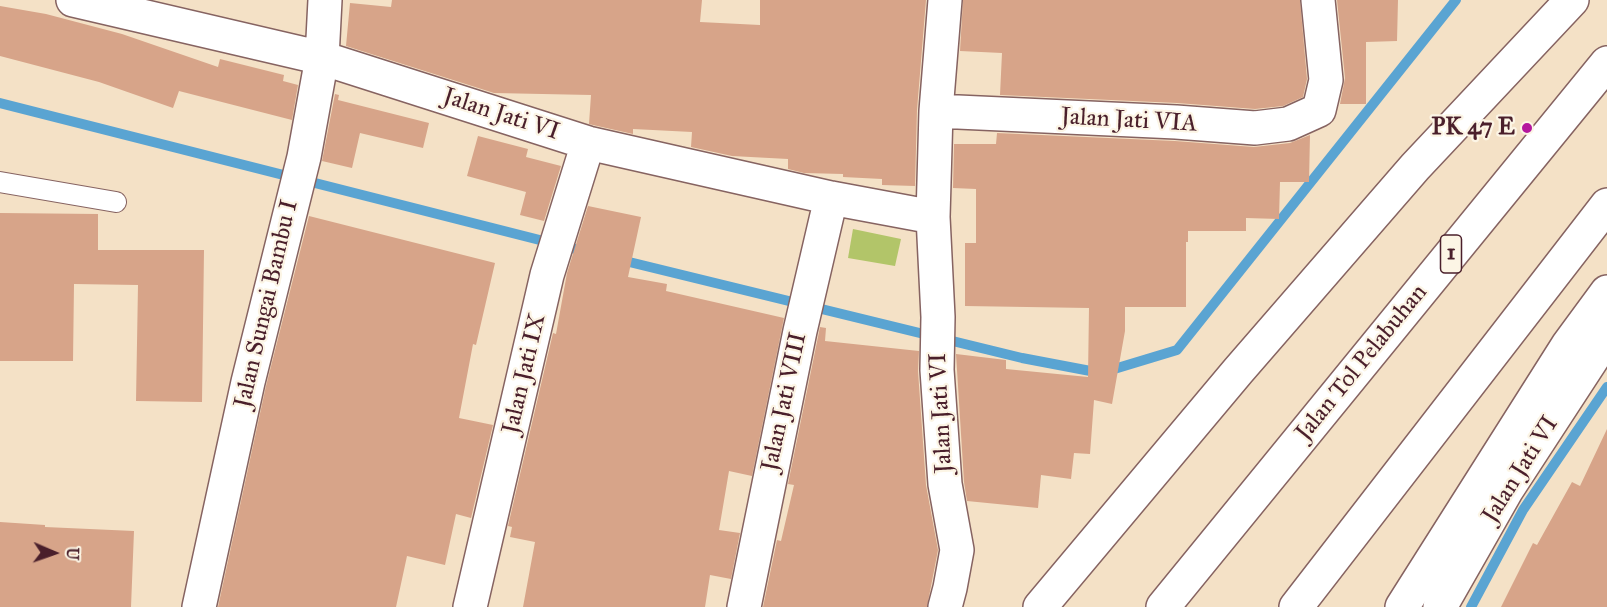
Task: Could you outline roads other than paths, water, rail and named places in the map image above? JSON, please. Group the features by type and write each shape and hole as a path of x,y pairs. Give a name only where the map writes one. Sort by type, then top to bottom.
{"main road":[{"name":"Jalan Jati VI","path":"72,0 322,58 588,143 831,198 933,217"},
{"name":"Jalan Sungai Bambu I","path":"199,607 248,382 303,157 322,58 325,0"},
{"name":"Jalan Jati VI","path":"945,0 936,111 933,217 938,317 937,370 945,484 957,550 945,607"},
{"name":"Jalan Jati VIA","path":"936,111 1256,128 1288,124 1319,110 1326,80 1318,0"},
{"path":"1040,607 1238,371 1407,176 1572,0"},
{"name":"Jalan Tol Pelabuhan","path":"1163,607 1607,63"},
{"name":"Jalan Jati IX","path":"470,607 548,275 588,143"},
{"name":"Jalan Jati VIII","path":"744,607 800,330 831,198"},
{"path":"1296,607 1607,205"},
{"path":"1402,607 1568,345 1607,292"},
{"name":"Jalan Jati VI","path":"1440,607 1506,491 1607,336"}],"lane":[{"path":"0,182 116,202"}],"waterway":[{"path":"617,259 1022,358 1101,373 1177,350 1456,0"},
{"path":"0,103 587,252"},
{"path":"1471,607 1523,510 1607,387"}],"place":[{"name":"PK 47 E","path":"1527,128"}]}
